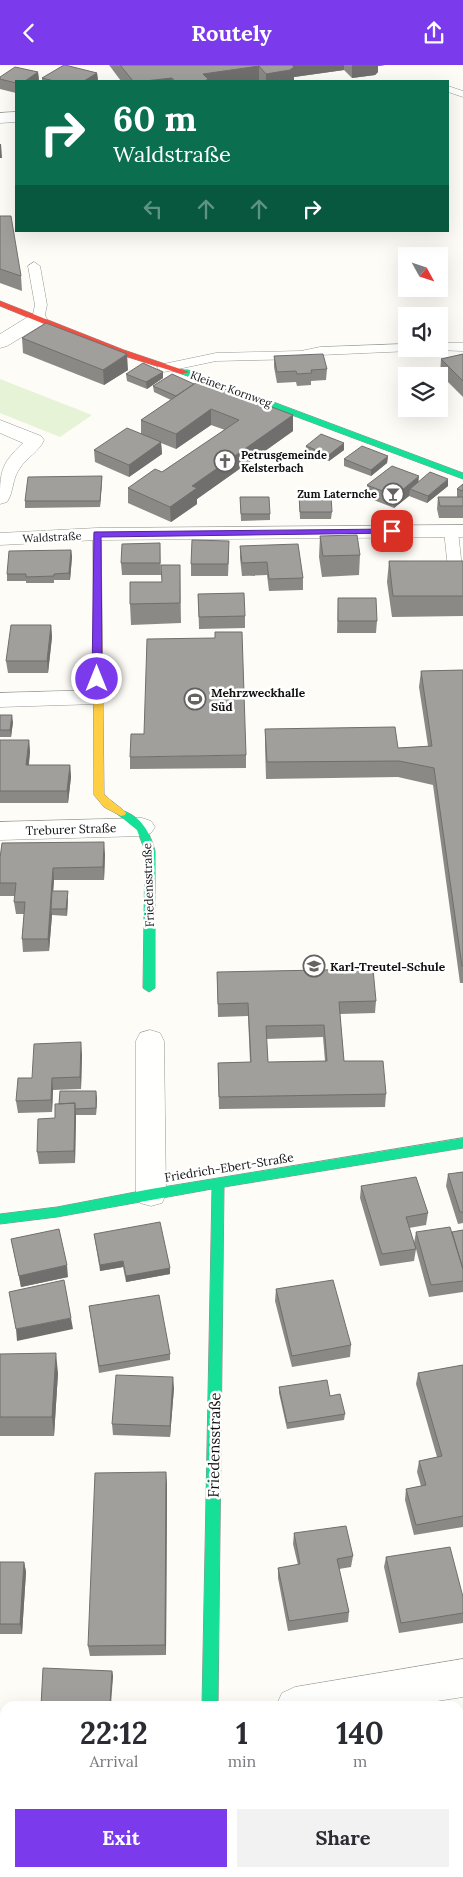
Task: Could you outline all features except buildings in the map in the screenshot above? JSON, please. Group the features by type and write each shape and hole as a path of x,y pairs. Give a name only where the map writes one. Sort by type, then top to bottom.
{"street":[{"path":"0,118 15,117"},
{"name":"Kleiner Kornweg","path":"0,303 164,368 195,375 463,476"},
{"path":"0,342 38,319"},
{"path":"0,426 34,440 33,444 20,455 6,472 0,498"},
{"name":"Waldstraße","path":"0,539 97,534 457,531"},
{"name":"Friedensstraße","path":"97,534 99,795 108,805 142,827 146,833 150,851 149,988"},
{"path":"0,700 97,697"},
{"name":"Treburer Straße","path":"0,831 142,827"},
{"path":"150,1041 151,1194"},
{"name":"Friedrich-Ebert-Straße","path":"0,1219 57,1212 151,1194 463,1143"},
{"name":"Friedensstraße","path":"210,1701 218,1183"},
{"path":"325,1701 463,1678"}],"lane":[{"path":"449,89 463,94"},
{"path":"34,266 41,305 38,319"},
{"path":"448,347 463,347"},
{"path":"164,368 216,357 301,355 320,351 398,349"},
{"path":"455,568 457,531"}],"green space":[{"path":"0,379 92,415 60,437 0,413"}],"traffic: fast":[{"path":"185,372 463,476"},
{"path":"121,813 141,828 146,836 150,851 149,988"},
{"path":"0,1219 57,1212 151,1194 463,1143"},
{"path":"210,1701 218,1183"}],"traffic: slow":[{"path":"97,534 99,795 108,805 121,813"}],"traffic: jam":[{"path":"0,303 121,352 185,372"}],"place":[{"name":"Petrusgemeinde Kelsterbach","path":"225,461"},
{"name":"Zum Laternche","path":"393,494"},
{"name":"Mehrzweckhalle Süd","path":"195,699"},
{"name":"Karl-Treutel-Schule","path":"314,966"}],"route":[{"path":"97,679 97,534 392,531"}]}
